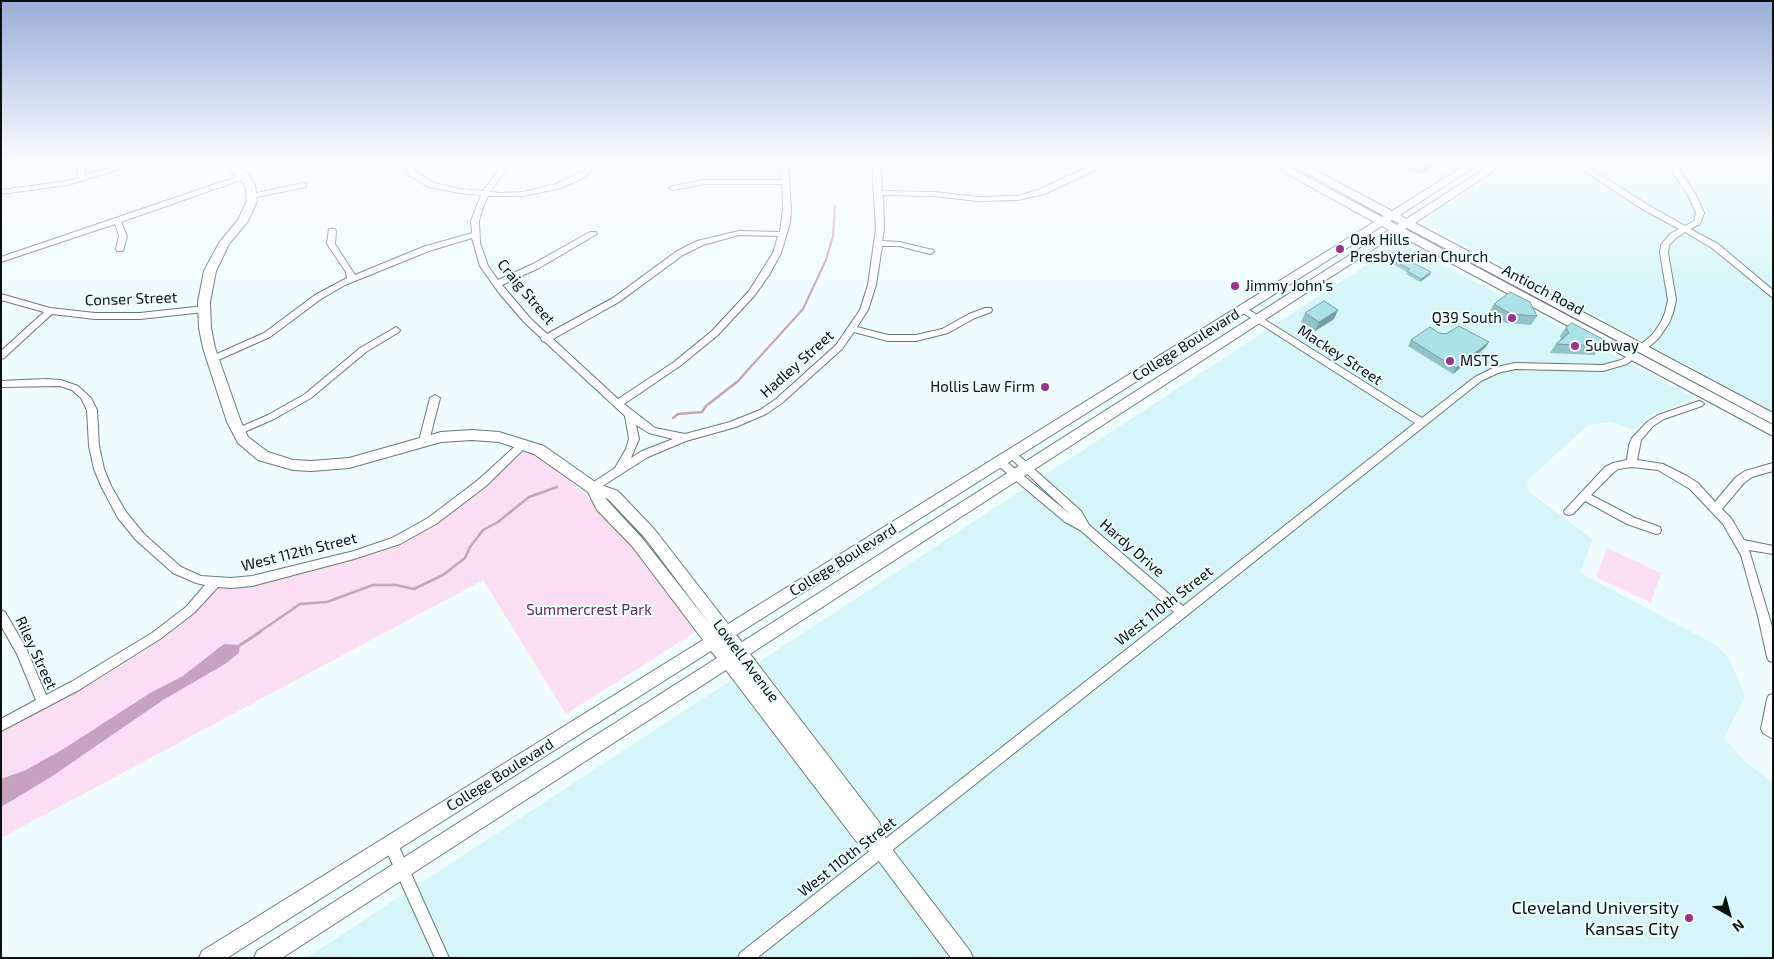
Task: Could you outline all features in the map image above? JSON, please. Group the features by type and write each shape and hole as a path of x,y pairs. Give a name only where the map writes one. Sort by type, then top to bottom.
{"main road":[{"name":"Lowell Avenue","path":"249,207 243,221 224,243 210,271 204,309 205,328 212,359 234,422 243,440 263,456 293,465 310,466 339,465 362,460 424,441 472,435 500,437 524,444 547,455 593,488 602,506 637,542 720,639 862,835 881,850 963,958"},
{"name":"Antioch Road","path":"1361,207 1637,352 1773,431"},
{"name":"Antioch Road","path":"1367,207 1593,335 1637,352"},
{"name":"College Boulevard","path":"264,958 1258,319 1416,207"},
{"name":"College Boulevard","path":"209,958 1244,309 1423,207"},
{"path":"1637,352 1670,369 1684,371 1773,419"}],"street":[{"path":"1,260 156,207"},
{"name":"Craig Street","path":"479,207 475,235 479,254 497,284 545,339 617,404 652,431 684,438"},
{"path":"617,404 677,364 715,333 752,293 766,274 777,253 784,234 787,207"},
{"name":"Hadley Street","path":"593,488 645,454 684,438 733,425 763,412 821,365 853,329 870,295 880,229 879,207"},
{"path":"1645,207 1684,228 1729,257 1773,295"},
{"name":"West 110th Street","path":"746,958 1478,379 1496,370 1531,366 1596,369 1616,365 1637,352 1656,336 1669,313 1672,294 1664,257 1665,245 1669,239 1696,222 1700,213 1697,207"},
{"path":"117,220 124,236 120,249"},
{"path":"332,231 331,244 350,272 351,279"},
{"path":"545,339 616,300 680,253 700,243 739,233 784,234"},
{"path":"497,284 536,266 593,234"},
{"path":"212,359 267,335 318,297 351,279 426,249 475,235"},
{"path":"878,243 899,244 930,252"},
{"name":"Conser Street","path":"1,297 50,311 116,316 166,314 204,309"},
{"name":"Mackey Street","path":"1244,309 1422,423"},
{"path":"853,329 888,338 916,338 945,331 972,316 988,310"},
{"path":"1,356 50,311"},
{"path":"239,431 271,417 308,396 363,350 396,330"},
{"name":"West 112th Street","path":"1,384 37,382 61,384 74,388 84,396 92,410 94,446 100,469 106,486 122,515 140,536 177,570 200,580 215,582 252,581 396,541 432,521 482,483 524,444"},
{"path":"424,441 435,398"},
{"path":"1632,463 1637,438 1650,424 1661,417 1699,404"},
{"path":"619,470 631,449 634,439 630,415"},
{"name":"Hardy Drive","path":"1005,458 1069,519 1084,527 1182,612"},
{"path":"1569,511 1609,470 1616,466 1632,463 1648,464 1677,475 1694,486 1716,508 1741,544 1771,641 1773,657"},
{"path":"1716,508 1740,480 1749,474 1773,467"},
{"path":"1584,496 1631,522 1656,530"},
{"path":"1741,544 1773,550"},
{"path":"1,724 104,669 156,636 190,610 215,582"},
{"name":"Riley Street","path":"1,615 22,652 43,703"},
{"path":"1773,699 1767,729 1773,734"},
{"path":"390,843 442,958"}],"shaded area":[{"path":"1444,207 1773,207 1773,412 1428,225 1425,221"},
{"path":"1397,245 1405,245 1695,398 1648,416 1635,430 1611,422 1588,425 1527,481 1530,493 1593,539 1580,573 1718,646 1730,660 1745,697 1724,738 1743,760 1773,782 1773,958 306,958"},
{"path":"224,644 240,645 239,653 225,664 163,700 51,777 1,807 1,779 26,770 65,748 150,693 183,676"}],"green space":[{"name":"Summercrest Park","path":"528,452 537,455 564,475 611,519 631,541 697,631 566,714 483,580 1,838 1,731 99,679 140,654 185,622 214,592 221,588 246,587 264,583 395,547 412,539 448,515 522,454"},
{"path":"1607,548 1661,573 1651,603 1596,577"}],"building":[{"path":"1391,252 1431,272 1421,279 1407,271 1410,269 1385,256"},
{"path":"1510,292 1530,302 1537,316 1511,314 1494,304"},
{"path":"1324,301 1338,310 1319,322 1305,313"},
{"path":"1572,323 1606,341 1601,346 1556,344 1569,333 1566,327"},
{"name":"MSTS","path":"1459,326 1489,342 1456,368 1411,340 1430,327 1439,333 1446,334"}],"waterway":[{"path":"746,372 803,309 826,260 833,236 835,207"},
{"path":"673,418 678,414 702,412 706,406 738,381 747,371"},
{"path":"258,633 300,604 327,602 373,585 396,585 414,589 443,575 465,558 470,547 483,530 498,522 529,497 557,487"},
{"path":"240,645 260,632"}],"place":[{"name":"Oak Hills Presbyterian Church","path":"1340,249"},
{"name":"Jimmy John's","path":"1235,286"},
{"name":"Q39 South","path":"1512,318"},
{"name":"Subway","path":"1575,346"},
{"name":"MSTS","path":"1450,361"},
{"name":"Hollis Law Firm","path":"1045,387"},
{"name":"Cleveland University Kansas City","path":"1689,918"}]}
